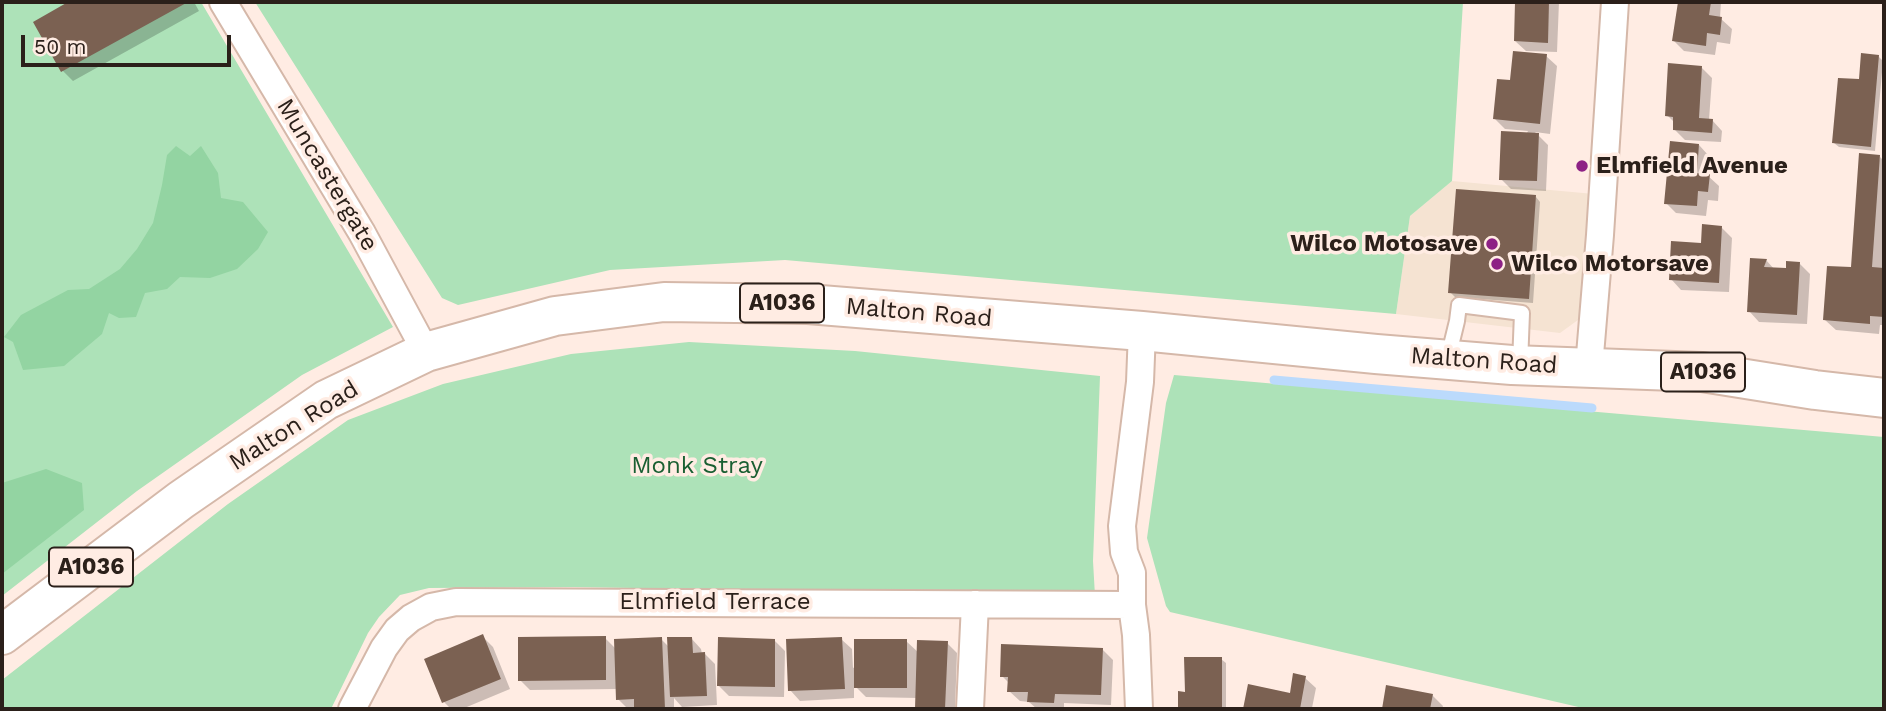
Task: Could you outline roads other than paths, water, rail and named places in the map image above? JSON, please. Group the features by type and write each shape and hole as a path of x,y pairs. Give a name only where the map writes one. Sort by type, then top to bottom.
{"main road":[{"name":"Malton Road","path":"2,635 181,500 326,400 426,352 555,316 664,302 808,304 1142,331 1447,360 1702,372 1884,398"}],"street":[{"name":"Muncastergate","path":"223,2 362,233 426,352"},
{"path":"1589,367 1615,2"},
{"path":"1139,709 1132,573 1124,552 1122,526 1140,382 1142,331"},
{"name":"Elmfield Terrace","path":"352,709 383,648 397,630 431,607 456,602 1132,606"},
{"path":"970,709 975,604"}],"lane":[{"path":"1447,360 1459,305 1522,313 1520,365"}],"waterway":[{"path":"1274,380 1592,408"}],"place":[{"name":"Elmfield Avenue","path":"1582,166"},
{"name":"Wilco Motosave","path":"1492,244"},
{"name":"Wilco Motorsave","path":"1497,264"}],"park label":[{"name":"Monk Stray","path":"697,466"}]}
